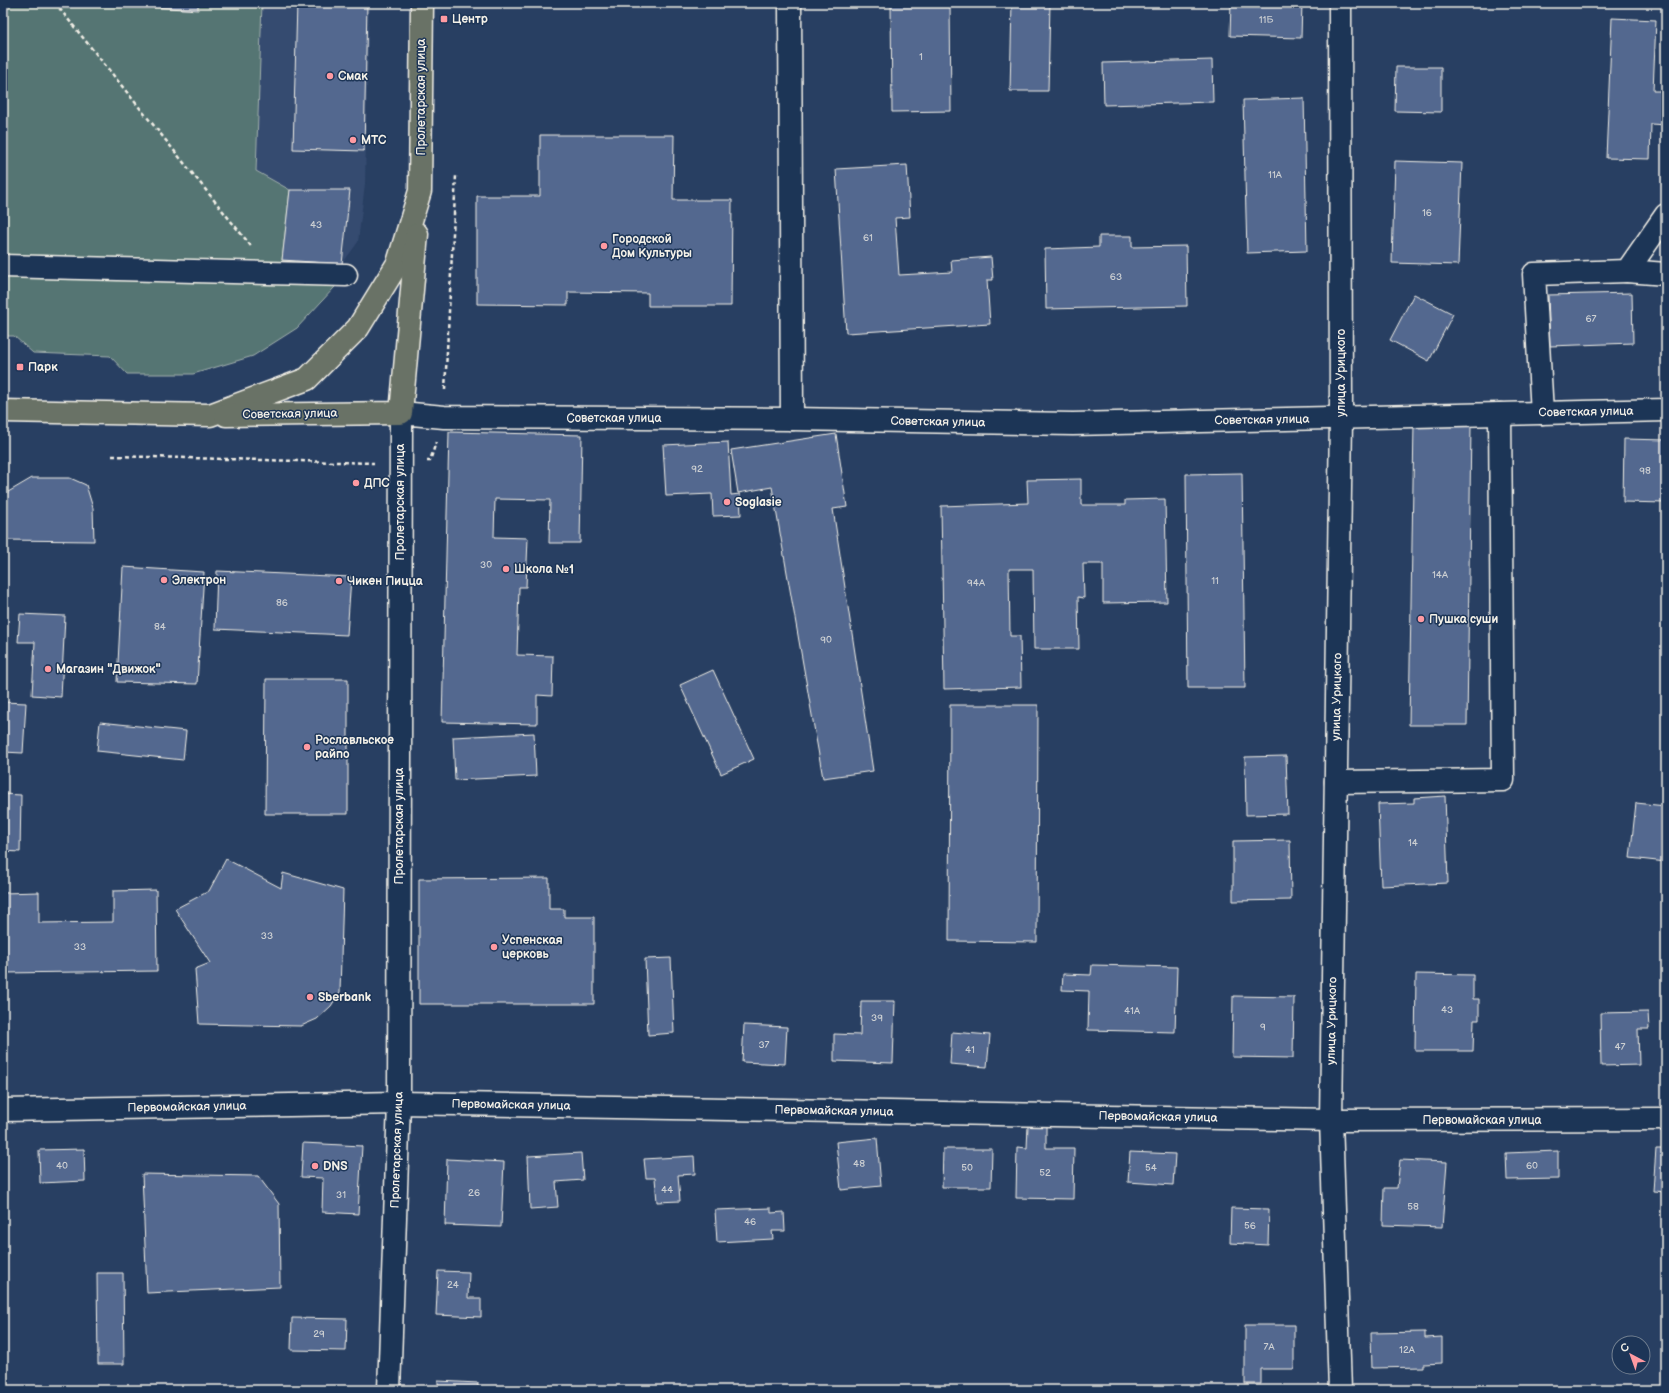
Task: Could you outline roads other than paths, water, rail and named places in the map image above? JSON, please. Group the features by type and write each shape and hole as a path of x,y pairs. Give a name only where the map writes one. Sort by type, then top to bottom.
{"main road":[{"name":"Пролетарская улица","path":"401,413 420,191 422,3"},
{"name":"Пролетарская улица","path":"307,379 358,328 398,263 420,191"},
{"name":"Советская улица","path":"210,415 307,379"},
{"name":"Советская улица","path":"3,411 210,415 401,413"}],"street":[{"path":"790,3 792,419"},
{"name":"улица Урицкого","path":"1340,3 1342,418 1331,1120 1340,1390"},
{"path":"1627,271 1666,215"},
{"path":"3,266 346,275"},
{"path":"1542,413 1534,274 1627,271 1666,274"},
{"name":"Советская улица","path":"401,413 444,417 792,419 1073,424 1666,410"},
{"name":"Пролетарская улица","path":"389,1390 399,1103 401,413"},
{"path":"1336,782 1503,780 1500,414"},
{"name":"Первомайская улица","path":"3,1110 399,1103 1331,1120 1666,1119"}],"place":[{"name":"Центр","path":"444,19"},
{"name":"Смак","path":"330,76"},
{"name":"МТС","path":"353,140"},
{"name":"Городской Дом Культуры","path":"604,246"},
{"name":"Парк","path":"20,367"},
{"name":"ДПС","path":"356,483"},
{"name":"Soglasie","path":"727,502"},
{"name":"Школа №1","path":"506,569"},
{"name":"Электрон","path":"164,580"},
{"name":"Чикен Пицца","path":"339,581"},
{"name":"Пушка суши","path":"1421,619"},
{"name":"Магазин \"Движок\"","path":"48,669"},
{"name":"Рославльское райпо","path":"307,747"},
{"name":"Успенская церковь","path":"494,947"},
{"name":"Sberbank","path":"310,997"},
{"name":"DNS","path":"315,1166"}]}
